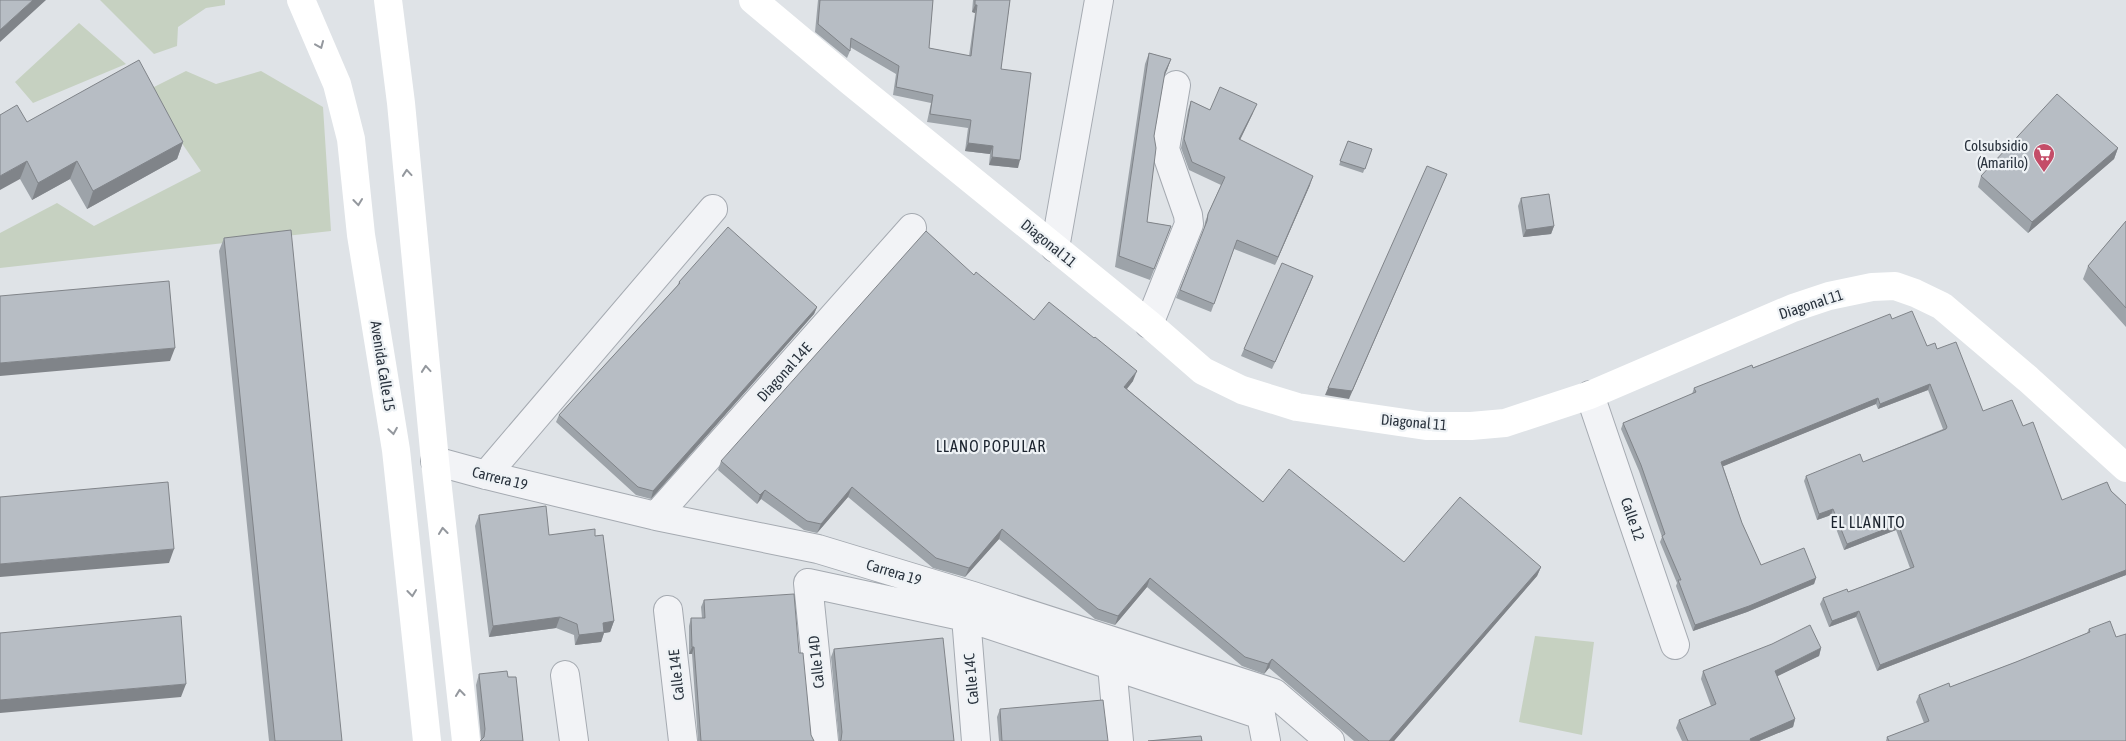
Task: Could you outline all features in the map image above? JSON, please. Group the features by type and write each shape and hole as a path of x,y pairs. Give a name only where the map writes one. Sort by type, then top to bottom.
{"street":[{"name":"Avenida Calle 15","path":"301,0 336,84 350,139 361,236 396,450 427,741"},
{"path":"388,0 401,103 435,461 466,741"},
{"name":"Diagonal 11","path":"753,0 1149,324 1203,371 1242,390 1297,407 1426,426 1471,426 1505,423 1590,395 1793,308 1829,296 1872,287 1895,286 1942,306 2028,379 2126,468"},
{"path":"1055,248 1099,0"},
{"path":"1149,324 1189,224 1188,215 1165,149 1176,85"},
{"path":"486,475 712,208"},
{"name":"Diagonal 14E","path":"656,516 912,228"},
{"name":"Calle 12","path":"1590,395 1675,645"},
{"name":"Carrera 19","path":"435,461 656,516 818,549 974,596 1274,693 1330,741"},
{"name":"Calle 14D","path":"824,741 808,583 966,617"},
{"name":"Calle 14E","path":"668,610 683,741"},
{"path":"966,617 1112,666 1263,728"},
{"name":"Calle 14C","path":"966,617 976,741"},
{"path":"1112,666 1119,741"},
{"path":"565,675 574,741"}],"green space":[{"path":"100,0 225,0 225,5 206,8 178,27 177,46 154,54"},
{"path":"79,23 126,64 33,103 15,82"},
{"path":"186,71 216,84 261,71 323,107 331,231 0,268 0,233 57,203 94,226 201,171 146,91"},
{"path":"1535,636 1594,642 1582,735 1519,722"}],"building":[{"path":"0,0 33,0 0,30"},
{"path":"820,0 933,0 929,48 971,56 977,5 975,5 975,0 1010,0 1001,69 1031,73 1020,160 992,157 993,146 968,143 971,120 930,114 933,95 896,87 899,66 851,38 850,51 818,24"},
{"path":"1149,53 1171,59 1165,72 1154,136 1156,148 1147,222 1171,226 1154,269 1119,256"},
{"path":"139,60 183,142 93,191 77,161 38,183 27,161 0,176 0,115 17,105 27,122"},
{"path":"1220,87 1257,104 1239,139 1313,176 1278,257 1237,240 1214,304 1180,290 1208,214 1225,177 1192,162 1184,139 1191,101 1210,110"},
{"name":"Colsubsidio (Amarilo)","path":"2057,94 2118,148 2032,222 1981,176"},
{"path":"1348,141 1372,149 1365,169 1340,161"},
{"path":"1427,166 1447,174 1352,391 1328,388"},
{"path":"1549,194 1554,226 1526,230 1521,198"},
{"path":"2126,221 2126,308 2088,266"},
{"path":"728,227 817,307 653,491 638,487 559,415 680,283"},
{"path":"291,230 342,741 275,741 224,238"},
{"path":"926,231 974,275 976,272 1034,320 1049,302 1095,337 1137,371 1124,387 1263,502 1289,469 1404,562 1460,497 1541,567 1389,741 1369,741 1272,659 1268,664 1245,657 1150,578 1118,616 1098,609 1002,529 969,568 936,558 852,487 821,524 807,521 765,490 760,495 721,461"},
{"path":"1282,263 1313,276 1275,362 1244,349"},
{"path":"169,281 175,348 0,363 0,296"},
{"path":"1912,311 1927,346 1935,343 1937,349 1956,342 1983,411 2012,400 2023,426 2033,422 2062,500 2107,482 2111,491 2126,505 2126,570 1880,665 1859,611 1832,621 1823,598 1847,589 1848,592 1914,567 1898,524 1847,544 1833,509 1819,514 1806,476 1860,454 1863,462 1946,429 1947,427 1930,384 1880,404 1878,398 1721,462 1742,523 1761,565 1804,548 1816,578 1749,606 1695,625 1678,580 1681,580 1662,536 1665,534 1641,465 1623,423 1696,392 1694,388 1752,365 1753,368 1890,314 1892,319"},
{"path":"168,482 174,549 0,564 0,497"},
{"path":"546,506 549,535 595,529 595,536 603,535 614,621 603,623 604,632 579,635 577,624 560,617 493,626 479,515"},
{"path":"794,594 799,653 803,653 811,735 814,741 701,741 691,618 705,618 704,600"},
{"path":"181,616 186,684 0,700 0,633"},
{"path":"2110,621 2116,637 2126,634 2126,741 1889,741 1887,737 1929,721 1919,695 1949,683 1950,687 2016,662 2090,632 2089,629"},
{"path":"1810,625 1821,648 1775,671 1795,719 1750,739 1751,741 1688,741 1679,720 1716,704 1703,671 1772,644"},
{"path":"943,638 954,741 840,741 842,732 834,649"},
{"path":"507,671 508,677 516,677 523,741 480,741 484,737 485,729 479,674"},
{"path":"1103,700 1108,741 1002,741 1000,709"},
{"path":"1201,736 1202,741 1148,741"}],"place":[{"name":"Colsubsidio (Amarilo)","path":"2044,173"}],"district":[{"name":"LLANO POPULAR","path":"991,446"},
{"name":"EL LLANITO","path":"1868,522"}]}
